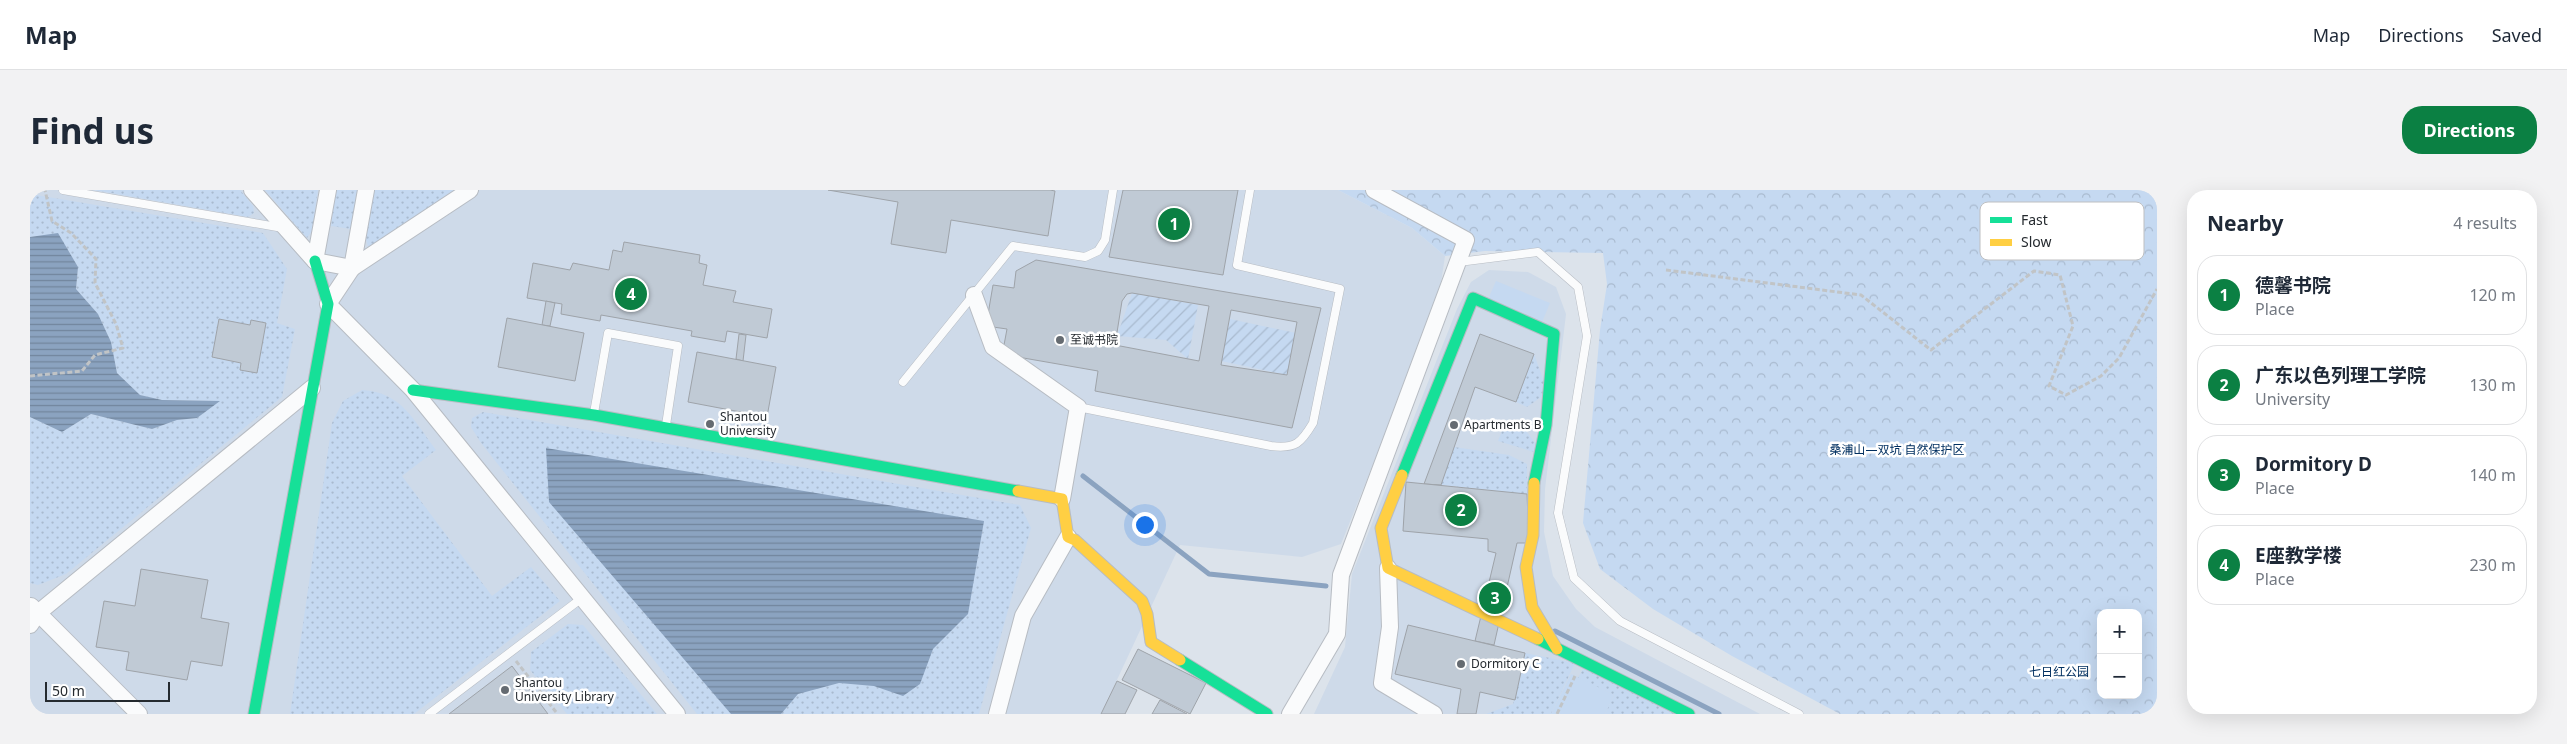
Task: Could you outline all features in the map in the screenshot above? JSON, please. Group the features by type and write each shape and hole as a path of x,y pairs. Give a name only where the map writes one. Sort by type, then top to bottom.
{"street":[{"path":"252,190 316,261 352,268"},
{"path":"328,190 316,261 328,304 413,390 677,714"},
{"path":"352,268 366,190"},
{"path":"254,714 328,304 352,268 470,190"},
{"path":"1290,714 1336,634 1341,575 1466,240 1374,190"},
{"path":"974,294 993,347 1078,407 1062,499 1068,537 1023,616 997,714"},
{"path":"1434,714 1382,683 1390,627 1388,568 1381,528 1473,298 1554,334 1546,425 1534,482 1533,535 1526,567 1532,607 1557,649"},
{"path":"139,714 32,614 312,388"},
{"path":"413,390 594,415 1062,499"},
{"path":"1068,537 1075,540 1142,601 1147,614 1151,642 1267,714"},
{"path":"1388,568 1689,714"}],"lane":[{"path":"63,190 288,229"},
{"path":"904,382 1013,246 1085,257 1098,251 1105,240 1114,190"},
{"path":"1078,407 1272,446 1286,448 1301,442 1313,423 1340,289 1237,265 1250,190"},
{"path":"1458,262 1538,252 1578,287 1587,336 1558,513 1574,578 1620,621 1799,714"},
{"path":"594,415 608,333 678,346 666,429"},
{"path":"428,714 582,598"}],"path":[{"path":"30,376 82,371 95,355 123,348 116,324 95,284 96,259 72,233 52,221 45,190"},
{"path":"1666,270 1861,294 1931,350 2034,271 2060,276 2073,326 2049,386 2066,395 2101,376 2119,358 2157,289"},
{"path":"509,653 556,712"},
{"path":"1557,714 1581,661"}],"shaded area":[{"name":"Shantou University","path":"30,190 1338,190 1412,228 1445,256 1438,303 1341,544 1302,557 1180,545 1101,714 30,714"},
{"path":"58,233 78,267 76,289 98,314 111,342 117,373 140,395 162,400 220,401 197,418 177,420 152,429 91,414 62,432 30,417 30,237"},
{"path":"1489,270 1528,272 1556,287 1566,314 1545,489 1544,532 1553,576 1576,609 1595,627 1760,714 1314,714 1345,647 1352,574 1457,309 1471,282"},
{"path":"546,448 984,521 968,614 933,649 920,684 903,696 874,686 839,683 798,694 781,714 731,714 549,502"}],"green space":[{"path":"94,190 240,190 253,206 254,213 248,217"},
{"path":"265,190 318,190 312,231 307,238"},
{"path":"336,190 358,190 351,229 331,226"},
{"path":"373,190 460,190 377,245 368,246 365,236"},
{"name":"桑浦山—双坑 自然保护区","path":"1338,190 2157,190 2157,714 1840,714 1732,656 1653,609 1600,569 1583,523 1600,330 1607,284 1603,253 1485,251 1445,256 1412,228"},
{"path":"30,194 263,233 287,269 277,323 295,329 282,397 66,574 38,585 30,583 30,417 62,432 91,414 152,429 177,420 197,418 219,401 162,400 140,395 117,373 111,342 98,314 76,289 78,267 58,234 30,237"},
{"path":"1496,281 1550,303 1540,327 1486,304"},
{"path":"1132,293 1198,305 1188,359 1166,340 1117,336"},
{"path":"1230,319 1296,333 1287,375 1221,361"},
{"path":"1534,354 1546,387 1544,395 1527,407 1516,402"},
{"path":"362,390 376,392 397,402 406,410 436,450 402,476 492,596 531,567 560,601 414,714 290,714 332,423 343,401"},
{"path":"483,412 1020,505 1031,528 979,714 697,714 481,443 471,427 472,418"},
{"path":"1505,423 1526,431 1536,444 1534,452 1498,441"},
{"path":"1454,447 1509,455 1527,464 1527,494 1441,485"},
{"path":"568,624 583,625 657,714 567,714 530,670 531,652"},
{"path":"1525,653 1575,663 1551,714 1486,714 1513,704"},
{"path":"1584,667 1678,714 1605,714 1614,695 1578,678"},
{"path":"1571,674 1614,695 1605,714 1551,714"}],"building":[{"path":"828,190 1055,191 1048,236 951,220 946,253 891,244 898,202"},
{"path":"1123,190 1238,190 1223,275 1109,257"},
{"path":"624,242 700,255 699,263 707,265 703,285 736,291 733,302 772,309 767,338 727,331 725,342 691,336 692,331 601,315 600,321 561,314 562,304 527,298 533,263 570,270 573,263 609,270 613,250 622,252"},
{"name":"至诚书院","path":"1036,260 1321,308 1292,428 1095,391 1098,371 1012,356 1004,345 1007,329 986,326 993,285 1014,288 1016,271","holes":["1132,293 1209,306 1199,361 1115,345 1122,301 1127,294","1231,310 1297,322 1287,375 1221,365"]},
{"path":"546,301 555,303 550,326 542,325"},
{"path":"507,318 584,333 575,381 498,367"},
{"path":"219,319 250,325 251,320 266,323 257,373 240,370 241,363 212,357"},
{"path":"739,334 746,335 743,361 736,359"},
{"name":"Apartments B","path":"1480,334 1534,354 1516,402 1475,387 1441,485 1424,484"},
{"path":"697,352 776,367 767,417 688,402"},
{"path":"1406,482 1527,494 1529,543 1517,543 1494,645 1475,641 1496,553 1488,551 1488,539 1403,531"},
{"path":"141,569 208,580 201,618 229,623 222,666 191,661 187,680 126,670 129,652 96,647 104,601 135,606"},
{"name":"Dormitory C","path":"1408,625 1525,653 1515,700 1480,692 1476,714 1457,714 1461,689 1395,674"},
{"path":"1138,649 1206,683 1190,714 1122,680"},
{"name":"Shantou University Library","path":"512,666 548,714 449,714"},
{"path":"1117,681 1137,690 1125,714 1101,714"},
{"path":"1160,700 1187,714 1152,714"}],"waterway":[{"path":"1083,476 1209,574 1326,586"},
{"path":"1555,631 1719,714"}],"traffic: fast":[{"path":"254,714 328,304 315,261"},
{"path":"1402,475 1473,298 1554,334 1546,425 1534,483"},
{"path":"413,390 594,415 1018,491"},
{"path":"1538,639 1689,714"},
{"path":"1180,660 1267,714"}],"traffic: slow":[{"path":"1402,475 1381,528 1388,568 1538,639"},
{"path":"1534,483 1533,535 1526,567 1532,607 1557,649"},
{"path":"1018,491 1062,499 1068,537 1075,540 1142,601 1147,614 1151,642 1180,660"}],"place":[{"name":"德馨书院","path":"1174,224"},
{"name":"E座教学楼","path":"631,294"},
{"name":"至诚书院","path":"1060,340"},
{"name":"Shantou University","path":"710,424"},
{"name":"Apartments B","path":"1454,425"},
{"name":"广东以色列理工学院","path":"1461,510"},
{"name":"Dormitory D","path":"1495,598"},
{"name":"Dormitory C","path":"1461,664"},
{"name":"Shantou University Library","path":"505,690"}],"park label":[{"name":"七日红公园","path":"2059,672"}]}
